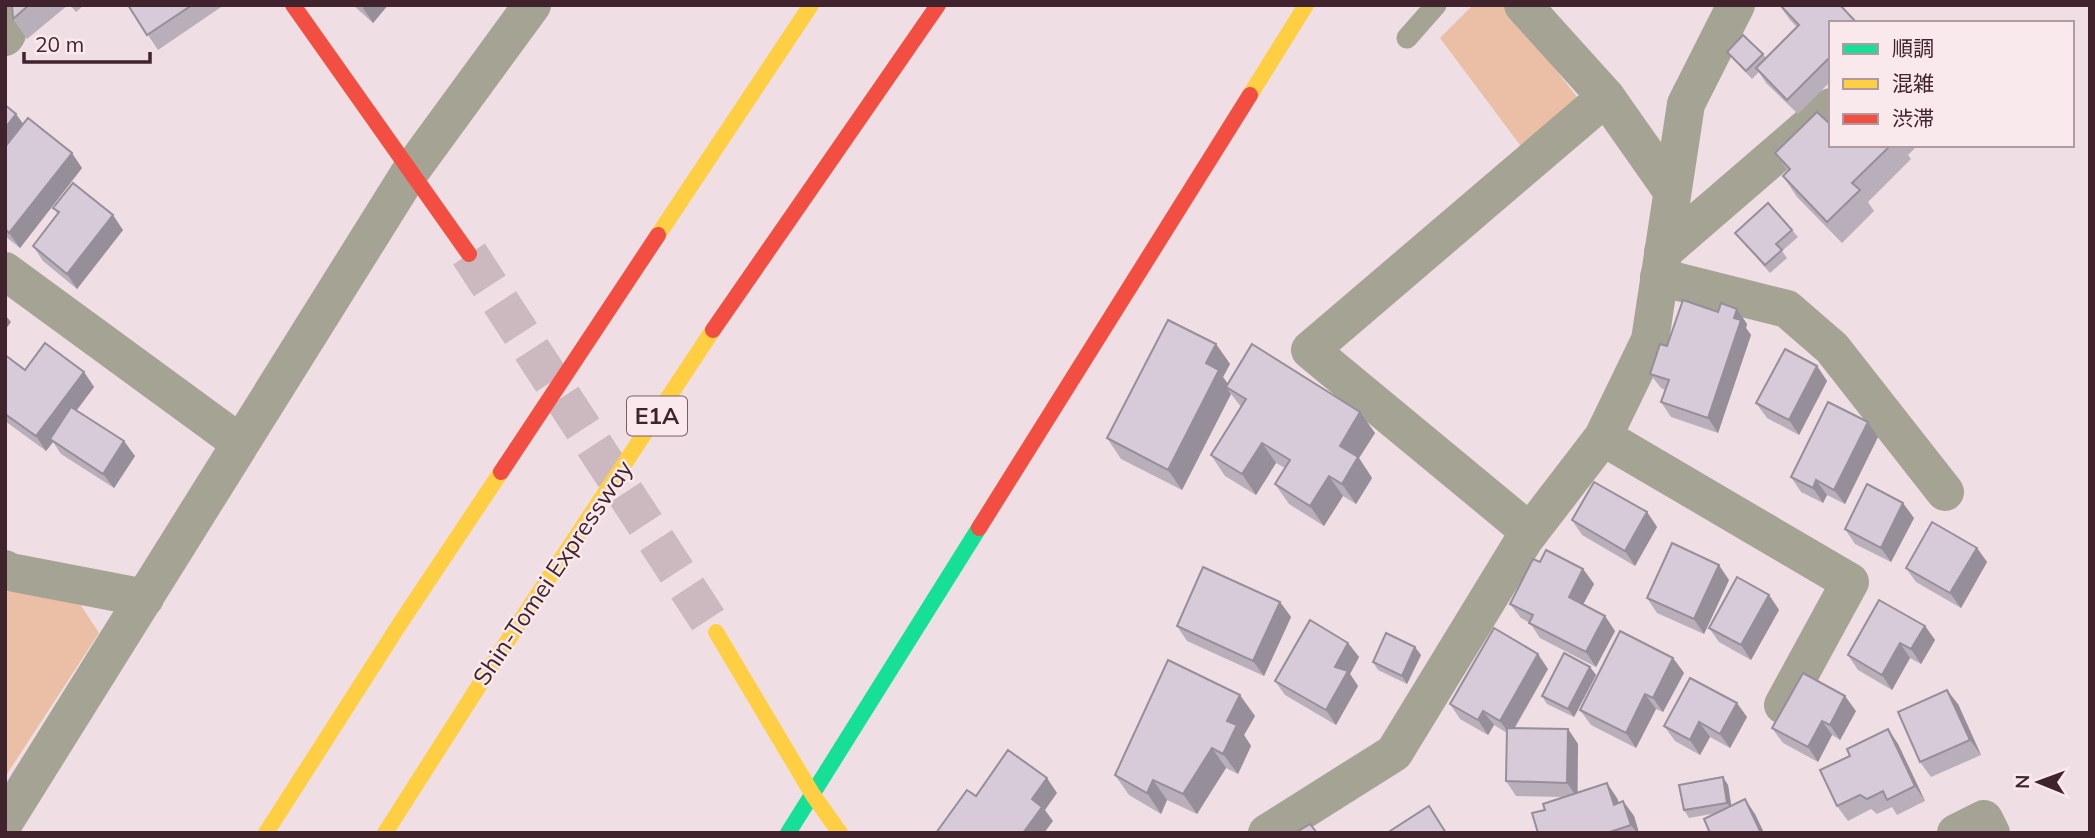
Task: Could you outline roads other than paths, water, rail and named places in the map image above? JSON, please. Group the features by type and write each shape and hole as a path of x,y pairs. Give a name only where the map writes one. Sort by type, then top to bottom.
{"main road":[{"path":"292,5 469,254"},
{"path":"266,833 401,622 811,5"},
{"name":"Shin-Tomei Expressway","path":"385,833 489,667 826,165 938,5"},
{"path":"788,833 1306,5"},
{"path":"716,632 813,795 840,833"}],"street":[{"path":"5,37 8,5"},
{"path":"5,821 410,172 532,5"},
{"path":"1523,5 1606,97 1672,191"},
{"path":"1267,833 1394,754 1531,532 1603,437 1650,340 1686,104 1736,5"},
{"path":"1531,532 1310,350 1606,97"},
{"path":"1661,265 1829,109"},
{"path":"1661,265 1787,309 1832,348 1945,492"},
{"path":"5,271 240,443"},
{"path":"1603,437 1850,582 1783,705"},
{"path":"5,569 145,598"},
{"path":"1956,833 1984,819 1991,833"}],"lane":[{"path":"1407,38 1436,5"}],"tunnel":[{"path":"469,254 716,632"}]}
